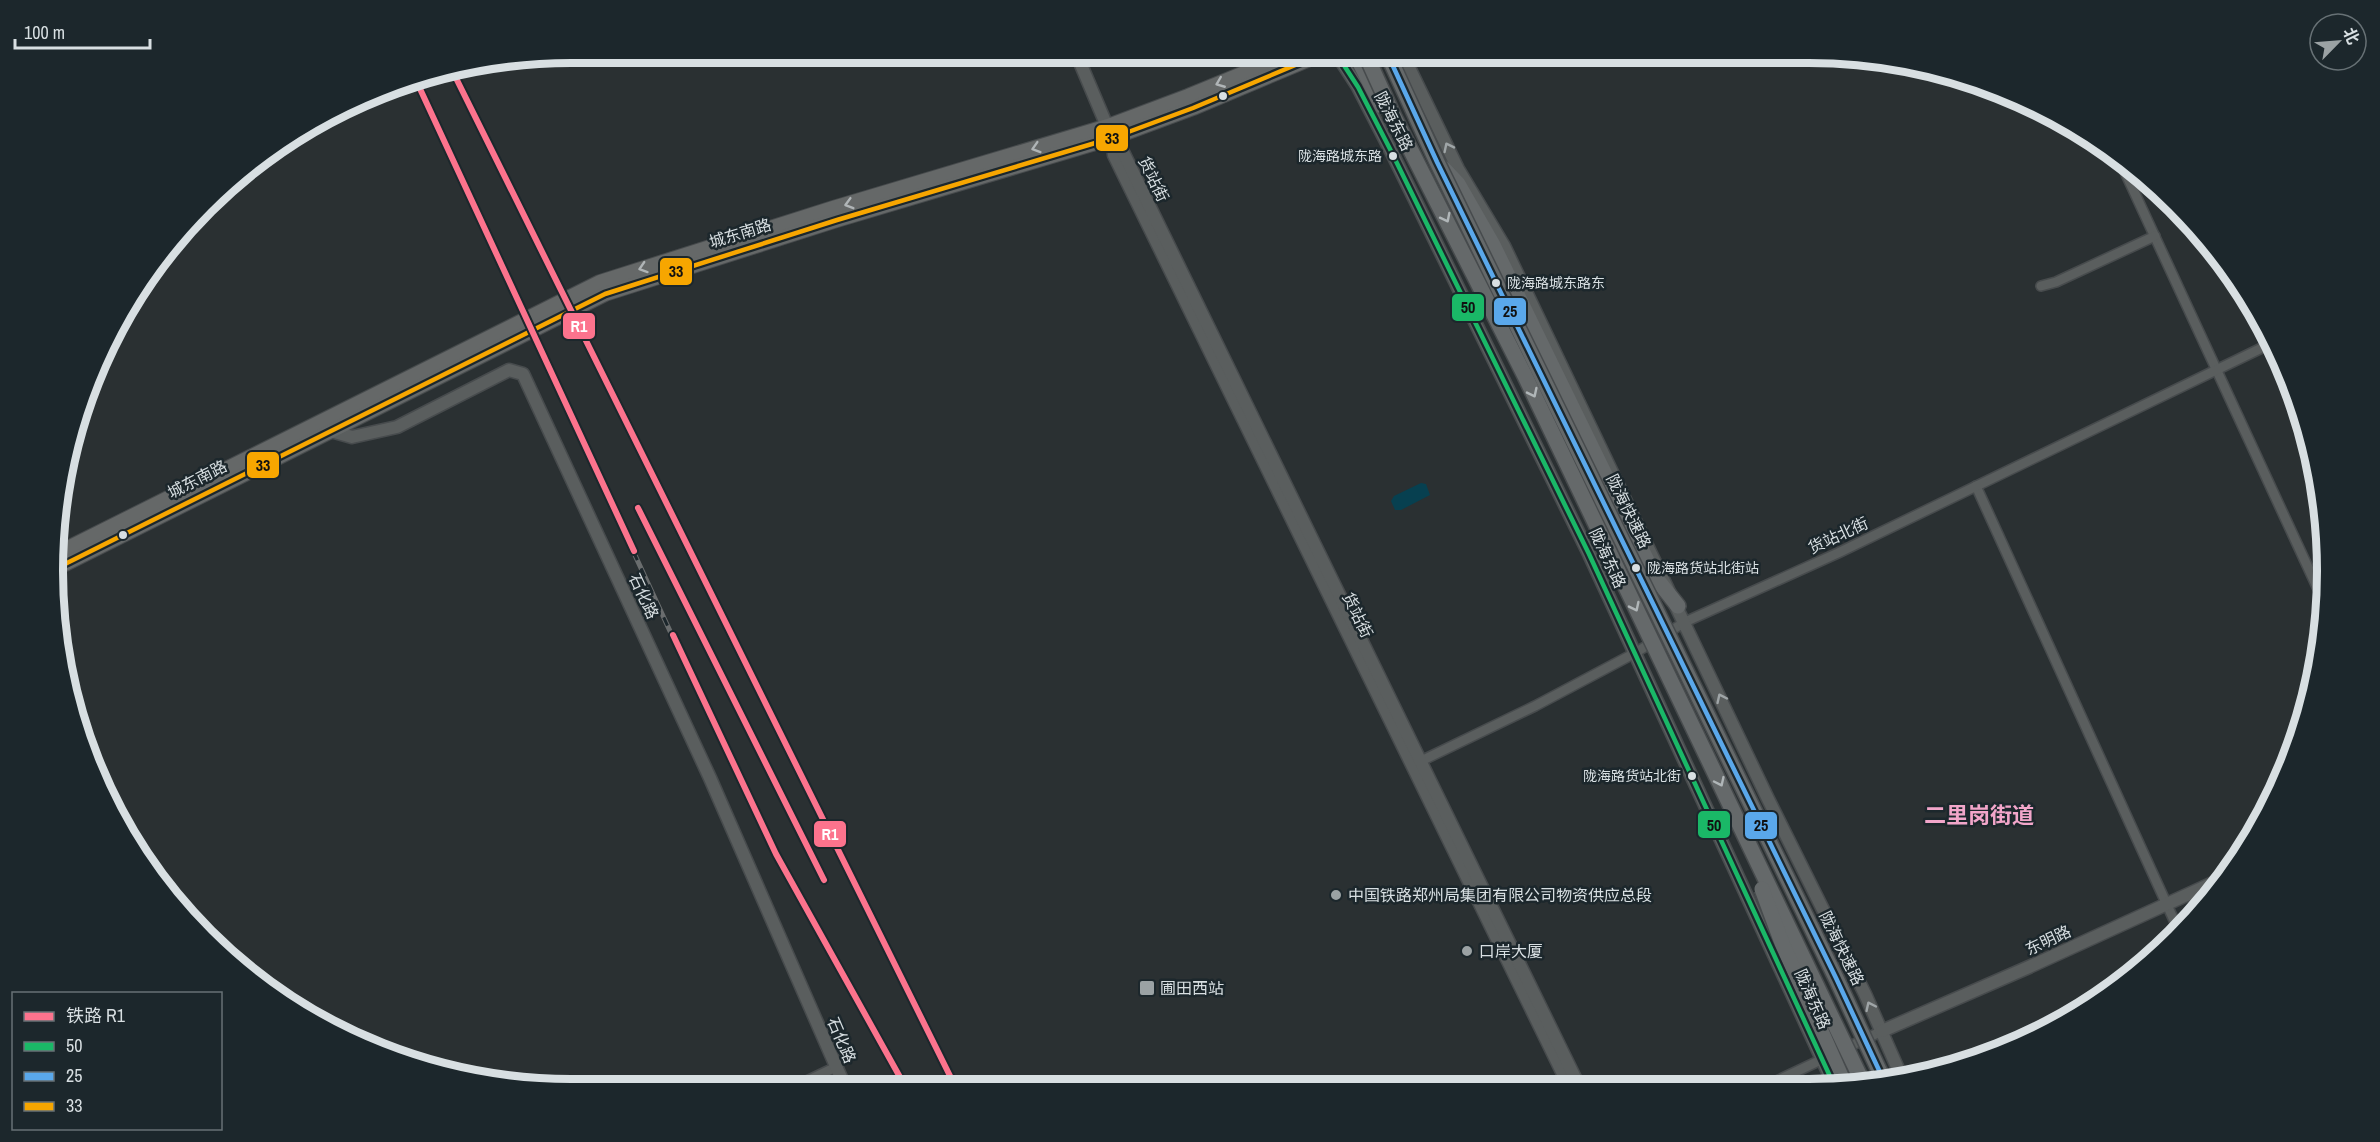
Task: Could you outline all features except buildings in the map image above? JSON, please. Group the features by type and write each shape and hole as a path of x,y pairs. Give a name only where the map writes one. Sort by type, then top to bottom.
{"highway":[{"path":"1360,63 1388,120 1427,181"},
{"path":"1370,63 1394,117 1525,376 1860,1076"},
{"name":"陇海快速路","path":"1392,63 1437,162 1881,1074"},
{"path":"1437,162 1458,184 1493,245 1655,577 1678,606"},
{"path":"1741,827 1782,943 1842,1078"}],"main road":[{"name":"城东南路","path":"63,565 605,294 1109,132 1267,63"},
{"name":"城东南路","path":"64,550 600,282 822,212 1193,108 1298,63"}],"street":[{"path":"1081,63 1109,132"},
{"name":"陇海东路","path":"1343,63 1390,149 1584,543 1831,1078"},
{"path":"1407,63 1458,168 1504,246 1678,606 1768,799 1882,1031 1899,1071"},
{"name":"货站街","path":"1109,132 1122,150 1576,1079"},
{"name":"货站街","path":"1109,132 1114,155 1566,1079"},
{"path":"2126,175 2317,586"},
{"path":"2041,286 2055,282 2155,236"},
{"name":"货站北街","path":"1421,761 1535,706 1635,653 1685,622 1838,553 2265,346"},
{"name":"石化路","path":"331,431 352,437 397,427 509,370 523,374 705,767 841,1079"},
{"path":"1976,486 2175,923"},
{"name":"东明路","path":"1882,1031 2208,885"},
{"path":"1781,1079 1882,1031"},
{"path":"811,1079 836,1067"}],"shaded area":[{"path":"1421,483 1426,484 1430,495 1401,510 1395,510 1391,501 1394,496"}],"railway":[{"path":"455,77 952,1079"},
{"path":"419,87 705,707 776,854 901,1079"}],"rail line":[{"name":"R1","path":"455,77 952,1079"},
{"name":"R1","path":"419,87 634,551"},
{"name":"R1","path":"638,508 824,880"},
{"name":"R1","path":"673,635 776,854 901,1079"}],"transit line":[{"name":"33","path":"63,565 605,294 837,220 1112,138 1193,108 1300,63"},
{"name":"50","path":"1342,63 1358,87 1390,149 1589,554 1831,1078"},
{"name":"25","path":"1392,63 1437,162 1881,1074"}],"place":[{"name":"陇海路城东路","path":"1393,156"},
{"name":"陇海路城东路东","path":"1496,283"},
{"name":"陇海路货站北街站","path":"1636,568"},
{"name":"陇海路货站北街","path":"1692,776"},
{"name":"中国铁路郑州局集团有限公司物资供应总段","path":"1336,895"},
{"name":"口岸大厦","path":"1467,951"},
{"name":"圃田西站","path":"1147,988"}],"district":[{"name":"二里岗街道","path":"1979,815"}]}
